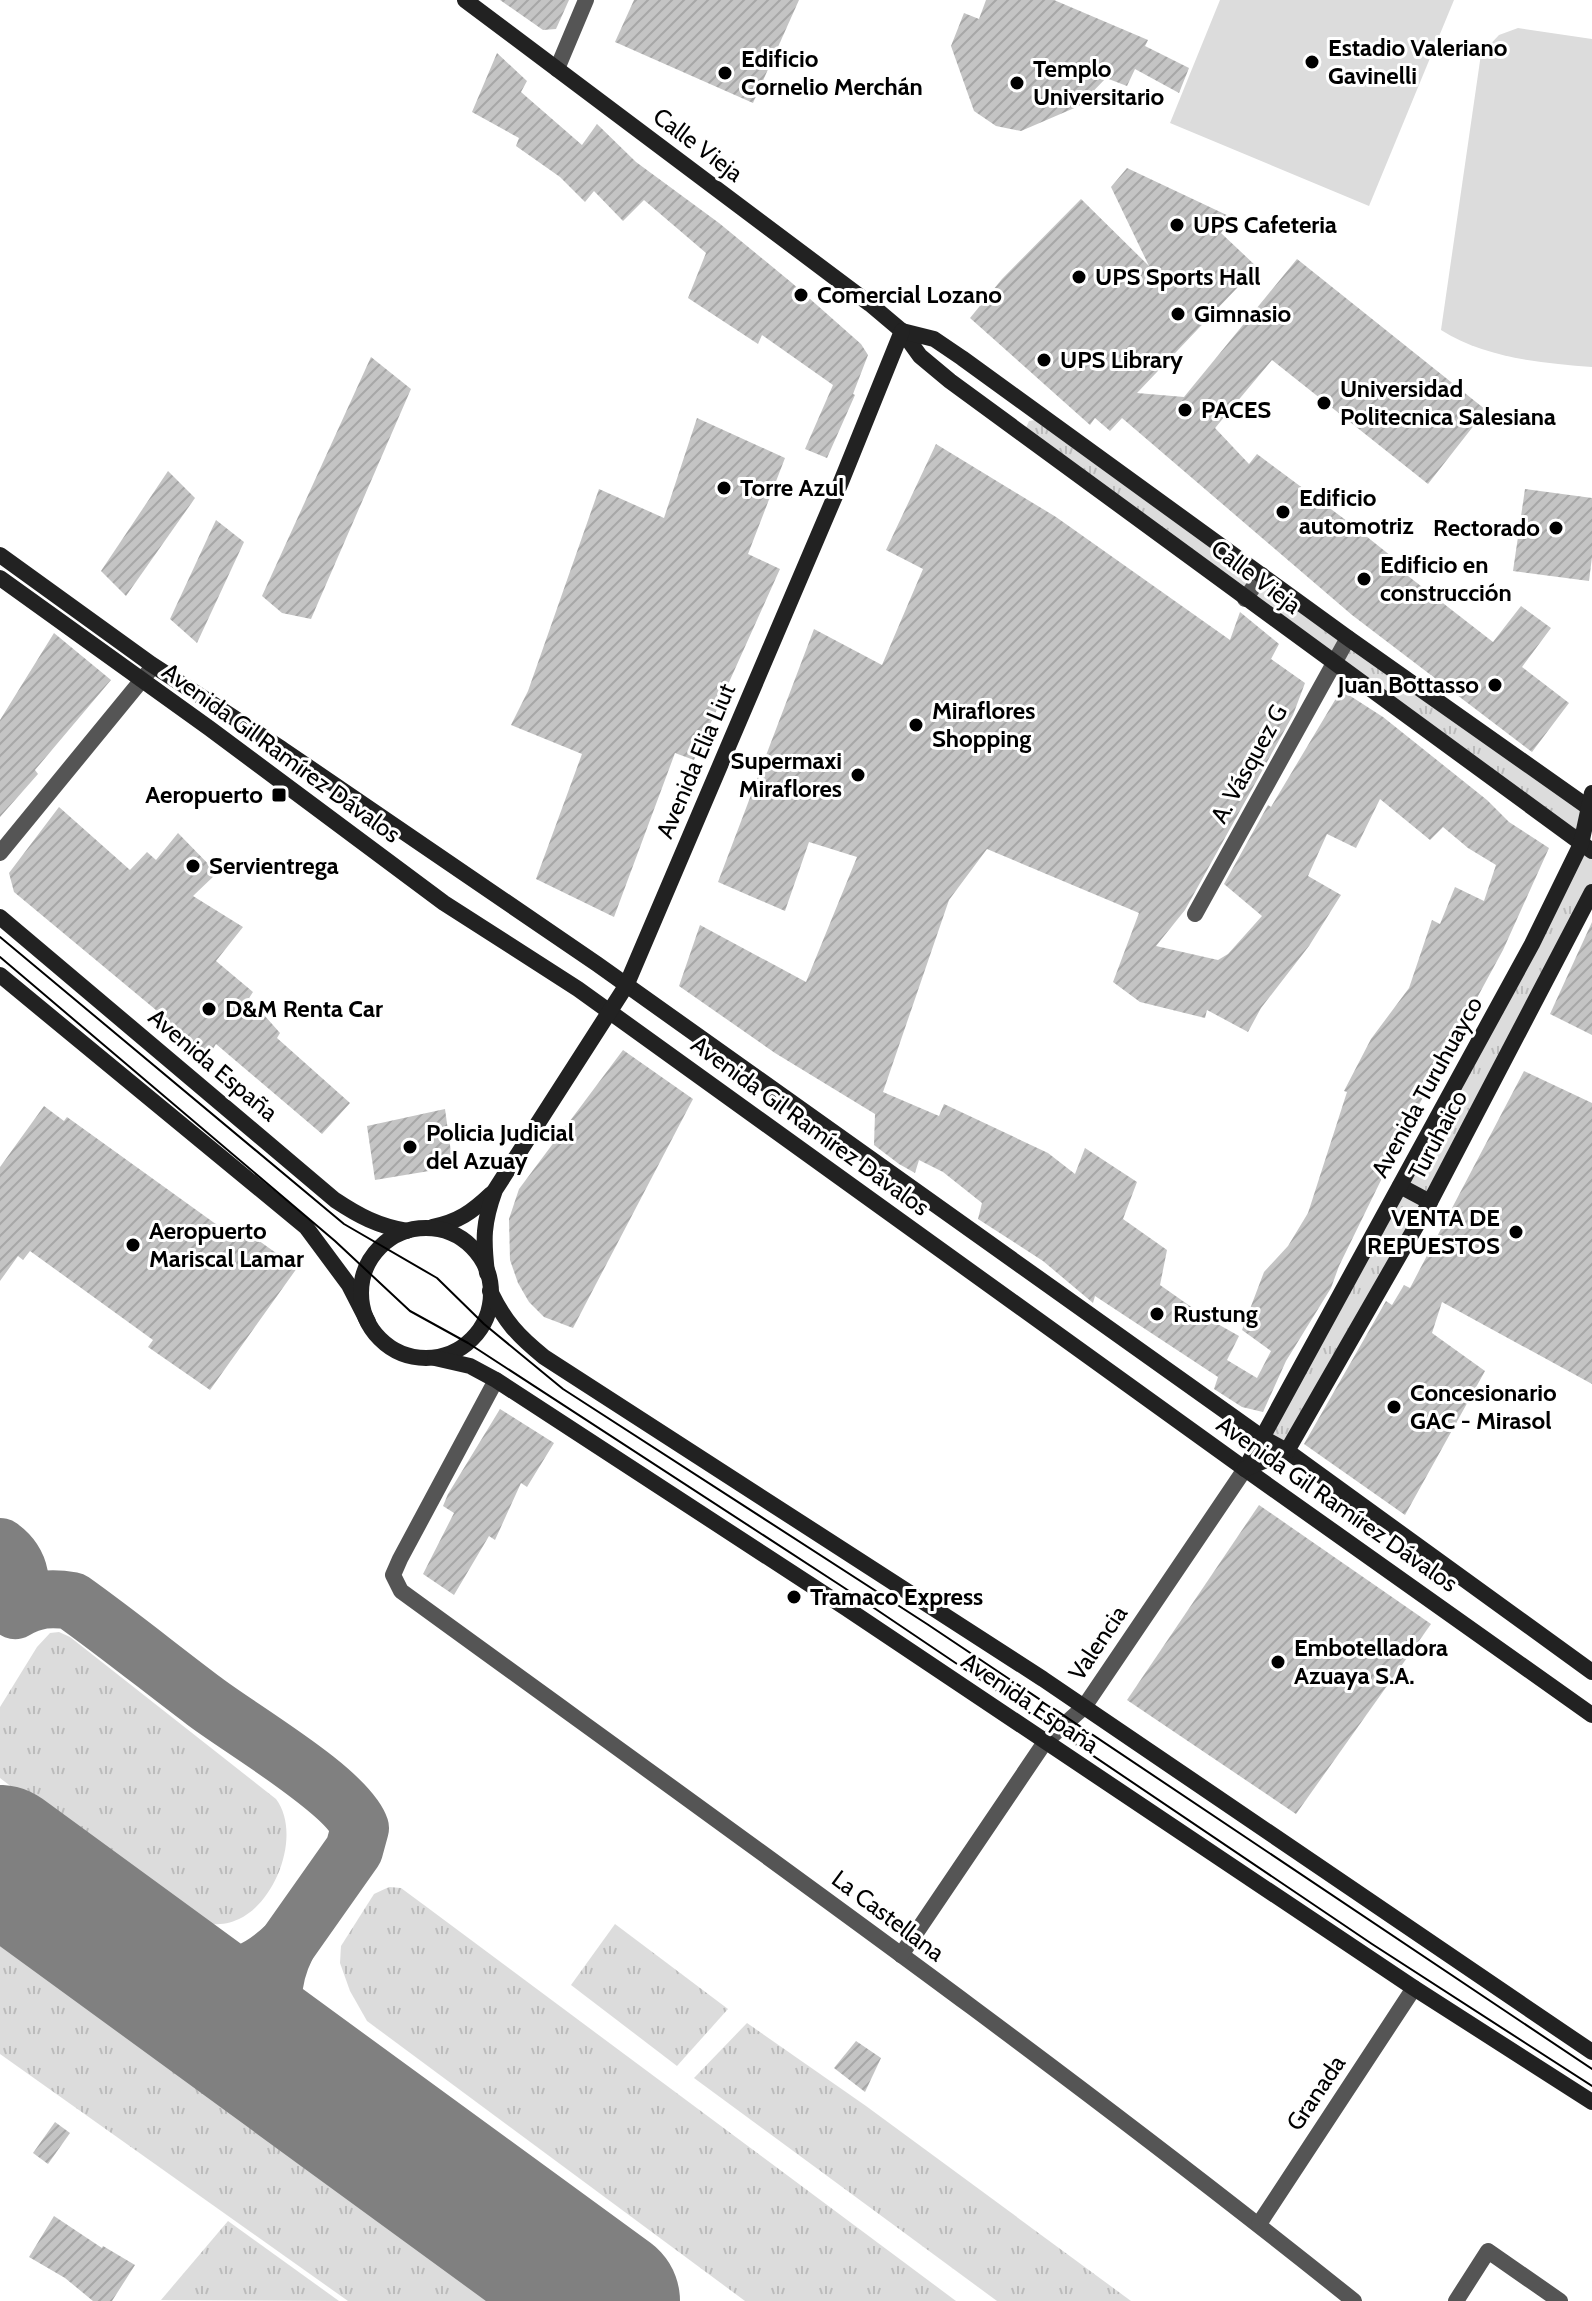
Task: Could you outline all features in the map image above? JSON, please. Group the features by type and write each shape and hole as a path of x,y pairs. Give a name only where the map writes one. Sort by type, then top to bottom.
{"main road":[{"name":"Calle Vieja","path":"465,0 870,304 902,331 920,356 950,381 1587,847"},
{"name":"Calle Vieja","path":"902,331 934,339 1348,638 1591,804"},
{"name":"Avenida Elia Liut","path":"425,1228 451,1223 469,1215 495,1190 626,986 841,482 902,331"},
{"name":"Avenida Gil Ramírez Dávalos","path":"0,555 154,665 282,749 626,986 1263,1438 1287,1451 1592,1672"},
{"name":"Avenida Gil Ramírez Dávalos","path":"0,578 444,903 610,1013 1592,1715"},
{"name":"Avenida Turuhuayco","path":"1263,1438 1587,847 1591,804"},
{"name":"Turuhaico","path":"1287,1451 1430,1202 1592,892"},
{"name":"Avenida España","path":"0,917 335,1200 361,1218 384,1227 407,1231"},
{"path":"0,975 306,1227 349,1285 368,1322 379,1338 395,1351 415,1357 435,1358 468,1343 484,1324 490,1291 487,1273 478,1255 463,1240 445,1231 425,1228 407,1231 381,1245 364,1269 362,1304 368,1322"},
{"path":"1400,1186 1430,1202"},
{"name":"Avenida Elia Liut","path":"487,1273 483,1240 485,1218 495,1190"},
{"name":"Avenida España","path":"490,1291 516,1334 544,1357 873,1567 1592,2052"},
{"name":"Avenida España","path":"435,1358 470,1366 496,1380 846,1608 1414,1988 1592,2102"},
{"path":"1245,1469 1263,1438"},
{"path":"1245,1469 1287,1451"}],"street":[{"path":"557,69 586,0"},
{"path":"1137,519 1152,494"},
{"path":"1245,599 1262,575"},
{"name":"A. Vásquez G","path":"1195,914 1348,638"},
{"path":"0,853 154,665"},
{"name":"La Castellana","path":"496,1380 393,1575 401,1591 901,1955 1259,2224 1354,2301"},
{"name":"Valencia","path":"901,1955 1045,1742 1084,1707 1245,1469"},
{"name":"Granada","path":"1259,2224 1414,1988"},
{"path":"1456,2301 1488,2251 1560,2301"}],"green space":[{"name":"Estadio Valeriano Gavinelli","path":"1220,0 1454,0 1369,206 1170,123"},
{"path":"1518,28 1592,39 1592,367 1533,361 1495,353 1441,330 1481,54 1499,35"},
{"path":"1035,420 1590,809 1581,844 1025,430 1029,421"},
{"path":"1583,848 1592,854 1592,885 1428,1198 1405,1184"},
{"path":"1402,1192 1423,1204 1282,1460 1263,1438"},
{"path":"59,1632 70,1637 276,1799 286,1830 281,1866 264,1898 239,1919 214,1924 188,1922 0,1778 0,1707 37,1647 50,1633"},
{"path":"389,1887 401,1888 956,2301 745,2301 367,2021 350,1991 340,1963 341,1946 374,1894"},
{"path":"615,1924 728,2009 677,2066 571,1985"},
{"path":"0,1937 498,2301 348,2301 0,2054"},
{"path":"747,2023 866,2106 1131,2301 997,2301 694,2078"},
{"path":"228,2221 339,2301 161,2300"}],"building":[{"path":"500,0 569,0 556,29 543,30"},
{"name":"Edificio Cornelio Merchán","path":"634,0 799,0 753,103 615,42"},
{"path":"986,0 1054,0 1148,40 1145,46 1189,68 1179,93 1135,69 1127,86 1106,78 1079,106 1021,131 996,126 974,111 951,46 964,13 979,19"},
{"path":"497,53 527,81 521,92 582,145 597,124 636,162 719,223 861,344 868,355 855,395 827,458 805,449 833,385 762,335 758,344 688,298 706,253 644,200 623,221 594,191 585,202 560,177 516,146 519,138 472,112"},
{"path":"1127,168 1233,218 1221,233 1257,267 1137,393 1184,397 1297,259 1486,410 1428,484 1272,360 1215,428 1249,464 1257,454 1351,524 1411,572 1408,576 1493,642 1521,606 1551,628 1522,667 1569,703 1532,752 1352,615 1122,418 1110,431 1095,418 1090,425 970,318 1002,279 1081,199 1149,266 1111,187"},
{"path":"371,357 411,389 311,619 282,613 262,596"},
{"path":"697,418 785,458 748,554 780,569 694,760 675,753 614,917 536,879 582,754 511,725 528,691 599,489 664,518"},
{"path":"936,444 1056,517 1230,640 1240,612 1279,644 1271,659 1305,683 1293,715 1185,910 1156,946 1218,960 1228,954 1262,916 1224,884 1268,805 1271,807 1341,690 1383,717 1487,800 1509,822 1549,848 1503,950 1408,1125 1331,1288 1286,1361 1263,1412 1242,1407 1214,1389 1218,1377 1095,1296 1093,1303 1043,1261 978,1219 982,1203 943,1172 919,1160 915,1173 899,1164 874,1145 875,1114 775,1053 679,986 700,925 806,982 857,857 809,842 785,911 718,882 814,629 882,665 923,569 886,550","holes":["1380,799 1430,840 1443,827 1468,848 1496,865 1484,901 1455,887 1440,924 1432,920 1409,988 1371,1039 1344,1091 1347,1092 1308,1213 1288,1246 1264,1272 1242,1330 1271,1351 1257,1378 1227,1360 1239,1336 1160,1285 1167,1250 1123,1219 1137,1182 1085,1148 1075,1174 1048,1153 944,1104 939,1116 883,1092 949,900 987,849 1139,913 1113,982 1140,1002 1205,1018 1207,1010 1248,1032 1261,1008 1309,946 1341,895 1308,876 1327,834 1356,848"]},
{"path":"168,471 195,498 126,596 101,571"},
{"name":"Rectorado","path":"1525,489 1592,498 1589,581 1513,571"},
{"path":"216,520 244,542 197,643 170,619"},
{"path":"54,633 111,680 35,770 38,774 0,817 0,720"},
{"path":"59,807 130,870 147,852 156,860 178,833 217,873 193,896 243,927 216,961 253,992 249,998 280,1033 277,1038 350,1103 322,1134 216,1044 206,1060 168,1020 14,892 9,873"},
{"path":"1592,922 1592,1035 1550,1014"},
{"path":"623,1050 693,1099 573,1328 544,1317 529,1302 510,1260 509,1219 519,1189"},
{"name":"VENTA DE REPUESTOS","path":"1524,1071 1592,1103 1592,1384 1442,1302 1432,1333 1485,1371 1405,1515 1304,1444 1386,1301 1392,1305 1404,1285 1410,1288"},
{"name":"Aeropuerto Mariscal Lamar","path":"44,1106 64,1121 67,1117 238,1240 244,1230 297,1268 210,1390 148,1347 153,1340 30,1251 23,1260 18,1256 0,1281 0,1167"},
{"name":"Policia Judicial del Azuay","path":"445,1109 453,1167 375,1180 367,1126"},
{"path":"500,1409 554,1443 527,1487 521,1483 495,1540 489,1536 454,1595 423,1574 454,1513 443,1506 448,1494"},
{"name":"Embotelladora Azuaya S.A.","path":"1259,1505 1431,1624 1296,1814 1127,1700"},
{"path":"856,2041 881,2058 865,2092 834,2068"},
{"path":"55,2122 70,2133 48,2164 33,2153"},
{"path":"54,2216 102,2248 135,2265 112,2301 93,2301 65,2278 29,2257"}],"taxiway":[{"path":"0,1547 13,1560 19,1576 20,1592 15,1610 43,1600 72,1601 204,1701 315,1779 351,1813 360,1828 354,1850 287,1945 267,1962 247,1973 227,1979 187,1977 125,1949"},
{"path":"287,1945 274,1988 277,2027 295,2062 326,2095"}],"runway":[{"path":"0,1857 608,2301"}],"tram line":[{"path":"0,937 344,1224 437,1278 484,1324 563,1389 927,1624 1592,2069"},
{"path":"0,957 335,1241 410,1311 468,1343 843,1587 1372,1944 1592,2086"}],"place":[{"name":"Estadio Valeriano Gavinelli","path":"1312,62"},
{"name":"Edificio Cornelio Merchán","path":"725,73"},
{"name":"Templo Universitario","path":"1017,83"},
{"name":"UPS Cafeteria","path":"1177,225"},
{"name":"UPS Sports Hall","path":"1079,277"},
{"name":"Comercial Lozano","path":"801,295"},
{"name":"Gimnasio","path":"1178,314"},
{"name":"UPS Library","path":"1044,360"},
{"name":"Universidad Politecnica Salesiana","path":"1324,403"},
{"name":"PACES","path":"1185,410"},
{"name":"Torre Azul","path":"724,488"},
{"name":"Edificio automotriz","path":"1283,512"},
{"name":"Rectorado","path":"1556,528"},
{"name":"Edificio en construcción","path":"1364,579"},
{"name":"Juan Bottasso","path":"1495,685"},
{"name":"Miraflores Shopping","path":"916,725"},
{"name":"Supermaxi Miraflores","path":"858,775"},
{"name":"Aeropuerto","path":"279,795"},
{"name":"Servientrega","path":"193,866"},
{"name":"D&M Renta Car","path":"209,1009"},
{"name":"Policia Judicial del Azuay","path":"410,1147"},
{"name":"VENTA DE REPUESTOS","path":"1516,1232"},
{"name":"Aeropuerto Mariscal Lamar","path":"133,1245"},
{"name":"Rustung","path":"1157,1314"},
{"name":"Concesionario GAC - Mirasol","path":"1394,1407"},
{"name":"Tramaco Express","path":"794,1597"},
{"name":"Embotelladora Azuaya S.A.","path":"1278,1662"}]}
